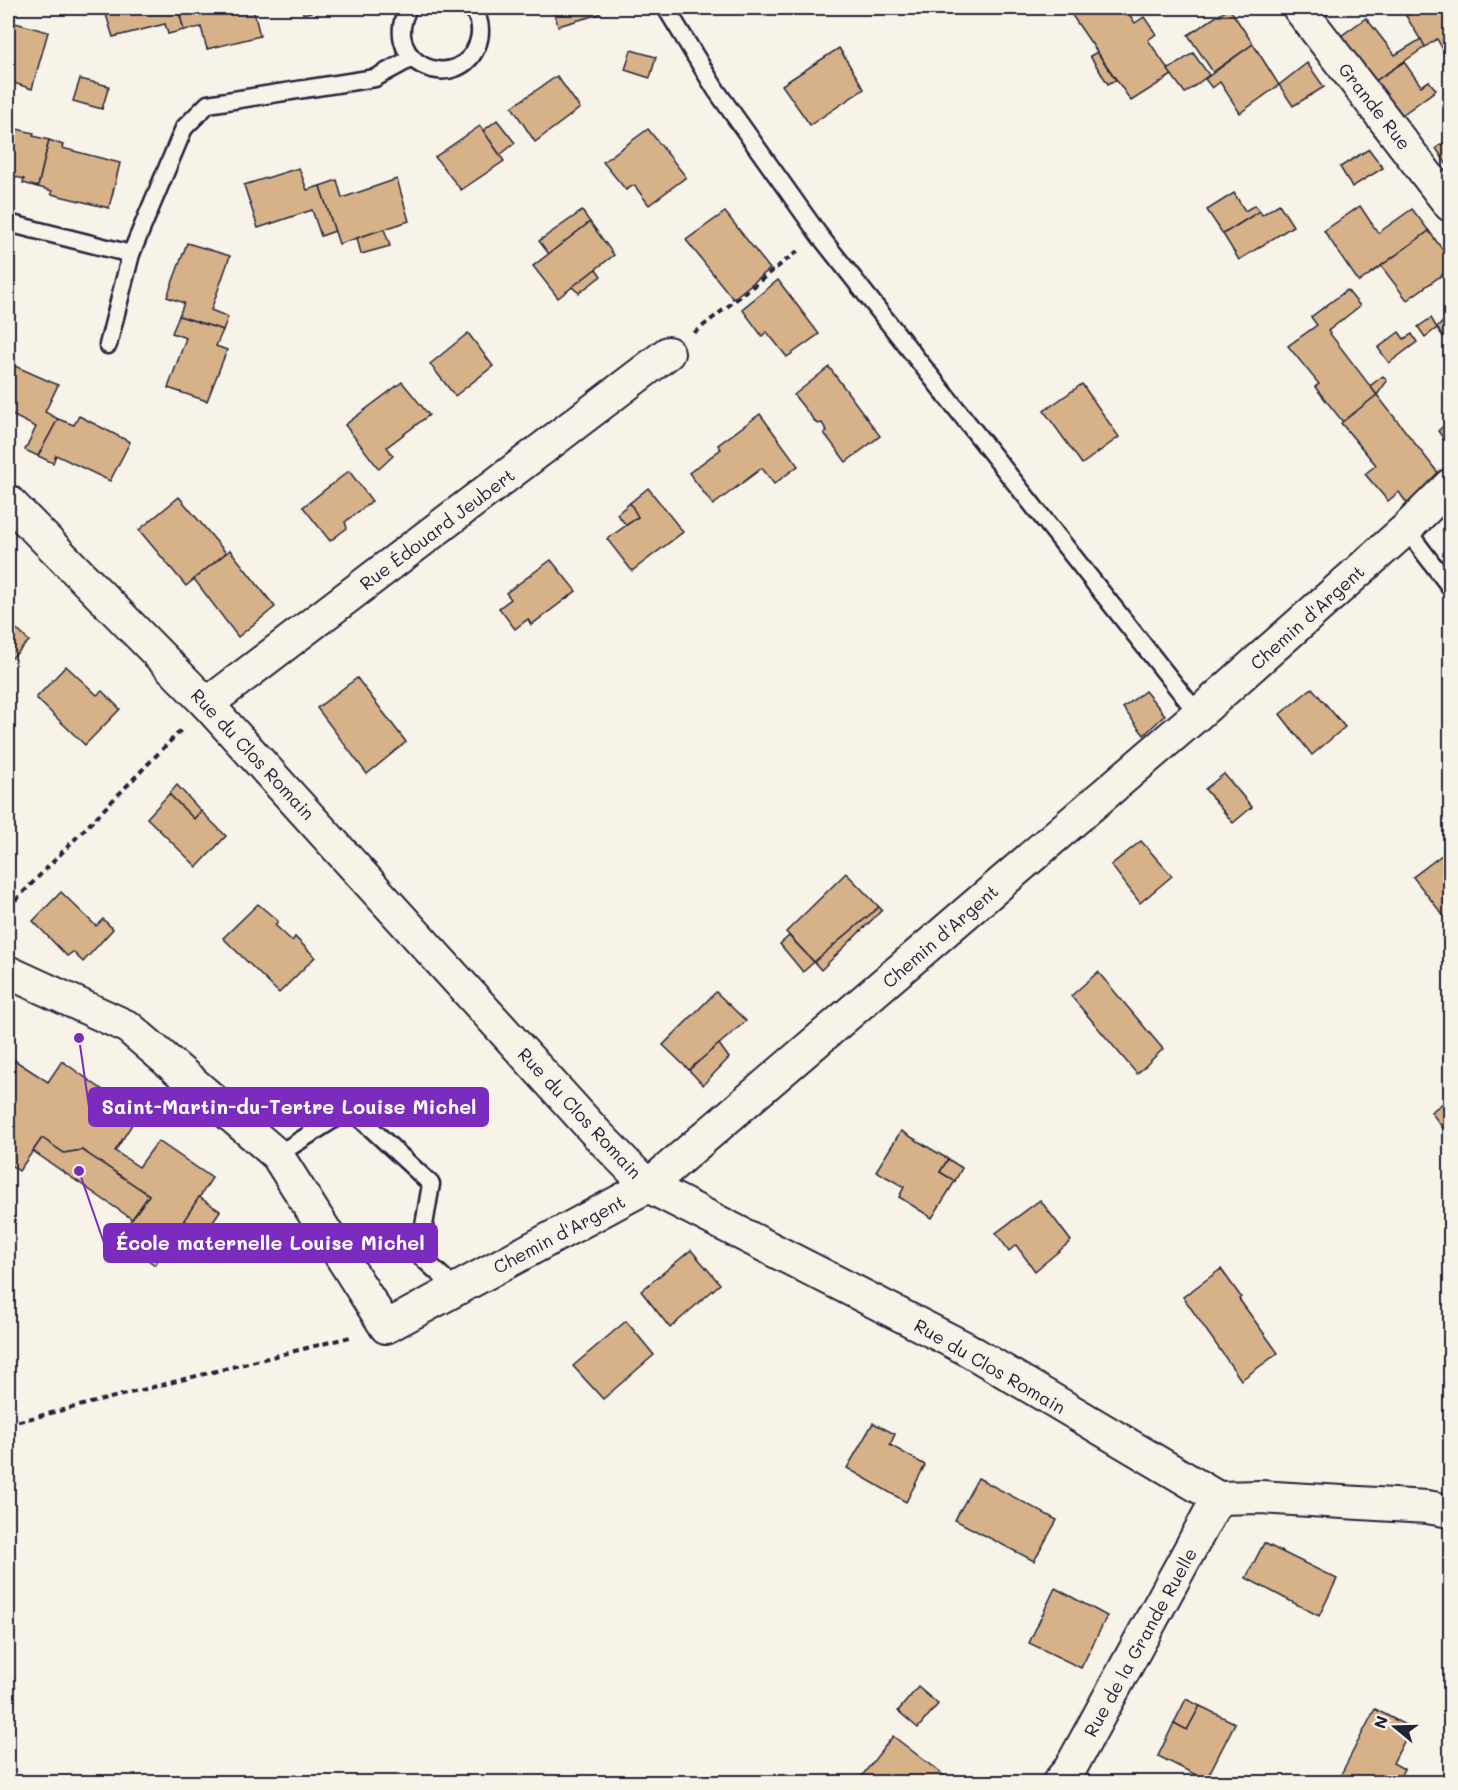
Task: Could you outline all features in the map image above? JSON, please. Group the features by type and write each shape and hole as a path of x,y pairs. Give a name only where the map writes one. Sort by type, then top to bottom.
{"street":[{"name":"Grande Rue","path":"1299,8 1450,205"},
{"name":"Rue Édouard Jeubert","path":"207,704 668,354"},
{"name":"Chemin d'Argent","path":"386,1327 648,1186 1198,714 1406,529 1450,485"},
{"name":"Rue du Clos Romain","path":"8,501 207,704 597,1134 648,1186 965,1348 1218,1498"},
{"path":"8,972 128,1027 277,1155 386,1327"},
{"path":"1218,1498 1272,1498 1427,1507 1450,1511"},
{"name":"Rue de la Grande Ruelle","path":"1059,1782 1070,1769 1218,1498"}],"lane":[{"path":"408,8 402,20 401,33 404,46 421,66 446,70 458,67 476,49 480,37 480,25 472,8"},
{"path":"666,8 716,90 819,235 1198,714"},
{"path":"108,345 131,254 184,128 208,104 375,78 412,58"},
{"path":"8,223 131,254"},
{"path":"1406,529 1450,587"},
{"path":"277,1155 350,1109 431,1184 418,1255 456,1289"}],"path":[{"path":"668,354 819,235"},
{"path":"8,908 207,704"},
{"path":"8,1424 386,1327"}],"building":[{"path":"104,8 178,8 184,30 168,34 165,24 113,37"},
{"path":"178,8 253,8 260,36 207,49 201,27 184,30"},
{"path":"302,8 326,8 303,14"},
{"path":"553,8 598,8 600,14 558,26"},
{"path":"1067,8 1125,8 1135,23 1144,17 1156,34 1148,40 1172,75 1131,101"},
{"path":"1229,8 1253,44 1213,72 1188,35"},
{"path":"1404,8 1419,8 1409,14"},
{"path":"1419,8 1450,8 1450,62 1437,39 1425,47 1406,16"},
{"path":"1366,18 1395,55 1421,39 1425,47 1368,86 1334,41"},
{"path":"8,21 48,32 32,89 8,81"},
{"path":"1253,44 1279,85 1240,113 1220,82 1212,88 1205,79"},
{"path":"839,48 864,89 810,125 782,85"},
{"path":"631,50 656,57 650,78 625,70"},
{"path":"1097,52 1116,80 1108,84 1090,56"},
{"path":"1193,53 1209,75 1185,93 1168,70"},
{"path":"1404,62 1421,86 1429,81 1436,90 1394,121 1368,86"},
{"path":"1307,63 1324,87 1293,106 1279,85"},
{"path":"557,76 580,108 535,142 512,107"},
{"path":"80,79 109,86 102,109 73,101"},
{"path":"497,120 515,143 500,155 483,131"},
{"path":"480,126 504,161 461,190 435,157"},
{"path":"8,127 34,133 33,136 49,140 38,187 23,183 24,179 8,175"},
{"path":"648,129 686,177 649,205 634,185 626,190 603,162"},
{"path":"1450,139 1450,170 1436,148"},
{"path":"49,140 63,145 62,148 120,163 109,208 51,194 52,191 38,187"},
{"path":"1369,149 1383,168 1352,187 1340,167"},
{"path":"299,168 307,190 320,186 335,231 321,236 312,210 258,228 244,185"},
{"path":"397,179 409,221 339,244 320,186 337,180 342,198"},
{"path":"1234,193 1245,211 1255,205 1260,211 1223,234 1207,210"},
{"path":"1279,204 1293,226 1239,260 1223,234 1260,211 1262,215"},
{"path":"1360,206 1378,233 1412,209 1429,231 1359,282 1324,231"},
{"path":"582,211 590,222 549,254 539,241"},
{"path":"725,212 770,269 733,299 686,240"},
{"path":"590,222 614,255 558,298 533,266"},
{"path":"384,229 390,246 361,254 357,238"},
{"path":"1429,231 1450,260 1450,269 1407,300 1381,266"},
{"path":"187,243 230,256 211,310 228,317 223,330 179,316 184,303 167,297"},
{"path":"596,269 601,276 579,293 572,287"},
{"path":"778,280 819,334 787,357 767,332 762,336 742,309"},
{"path":"1347,290 1360,306 1328,331 1377,395 1343,422 1315,387 1319,384 1288,346 1317,325 1311,317"},
{"path":"1450,314 1450,346 1437,328"},
{"path":"179,316 223,330 216,346 227,350 207,401 168,388 186,338 172,333"},
{"path":"1431,318 1437,328 1425,337 1418,327"},
{"path":"1399,332 1404,339 1412,334 1417,342 1389,363 1378,348"},
{"path":"468,333 493,366 455,396 430,364"},
{"path":"8,363 58,385 45,412 58,419 38,456 25,450 36,427 8,413"},
{"path":"829,367 880,436 846,462 824,433 827,431 822,423 817,424 794,395"},
{"path":"1383,376 1387,381 1377,395 1370,386"},
{"path":"402,382 429,415 387,447 393,456 379,469 345,425"},
{"path":"1082,384 1119,437 1082,464 1044,411"},
{"path":"1377,395 1442,478 1411,509 1399,492 1388,501 1365,474 1376,465 1341,423"},
{"path":"760,414 798,466 774,484 762,468 713,505 689,473 721,449 718,445"},
{"path":"79,416 130,442 110,481 56,455 53,463 38,456 58,419 74,425"},
{"path":"1450,419 1450,447 1438,431"},
{"path":"349,471 372,501 345,522 347,528 330,541 303,507"},
{"path":"648,488 683,532 632,571 607,539 638,517 630,503"},
{"path":"179,497 226,553 186,586 139,530"},
{"path":"630,503 638,517 626,525 617,514"},
{"path":"230,550 275,607 238,637 194,579"},
{"path":"551,560 576,591 531,625 528,619 515,629 499,608 511,599 506,593"},
{"path":"8,621 29,641 8,662"},
{"path":"66,666 97,695 102,691 120,709 85,745 36,698"},
{"path":"357,678 406,742 367,774 317,708"},
{"path":"1312,688 1345,727 1312,755 1280,714"},
{"path":"1145,691 1165,715 1144,735 1123,708"},
{"path":"1224,774 1252,807 1233,823 1205,789"},
{"path":"177,785 201,811 194,819 169,794"},
{"path":"169,794 194,819 201,811 226,836 197,867 147,818"},
{"path":"1141,841 1172,876 1140,903 1111,865"},
{"path":"1447,851 1450,856 1450,924 1413,877"},
{"path":"846,873 879,907 814,962 786,932"},
{"path":"61,892 96,926 103,919 113,929 83,962 73,952 67,956 33,921"},
{"path":"258,904 278,921 275,925 292,941 295,937 315,957 279,993 223,938"},
{"path":"879,907 882,910 821,970 814,962"},
{"path":"789,936 814,962 803,972 780,944"},
{"path":"1098,972 1163,1049 1137,1074 1071,996"},
{"path":"716,992 746,1021 689,1070 663,1045"},
{"path":"719,1044 729,1058 703,1085 689,1070"},
{"path":"8,1056 48,1082 62,1061 138,1115 115,1151 139,1167 158,1141 212,1178 155,1265 118,1238 149,1195 82,1150 64,1153 42,1138 19,1171 8,1163"},
{"path":"1450,1098 1450,1138 1431,1112"},
{"path":"901,1131 948,1159 940,1172 955,1181 932,1218 899,1197 904,1187 876,1171"},
{"path":"42,1138 64,1153 82,1150 149,1195 132,1219 33,1151"},
{"path":"948,1159 962,1168 955,1181 940,1172"},
{"path":"199,1197 220,1211 205,1233 184,1220"},
{"path":"1040,1200 1071,1241 1035,1271 1016,1245 1009,1251 996,1233"},
{"path":"691,1250 720,1284 670,1328 641,1291"},
{"path":"1221,1269 1241,1297 1239,1299 1278,1353 1241,1380 1183,1297"},
{"path":"626,1321 654,1355 603,1399 573,1366"},
{"path":"873,1423 895,1434 890,1445 925,1465 906,1502 847,1468"},
{"path":"978,1478 1057,1520 1034,1561 955,1520"},
{"path":"1264,1543 1337,1579 1319,1616 1246,1578"},
{"path":"1055,1588 1107,1616 1081,1668 1029,1643"},
{"path":"918,1687 938,1704 918,1728 898,1711"},
{"path":"1186,1699 1200,1706 1187,1730 1174,1723"},
{"path":"1200,1706 1235,1723 1206,1780 1158,1756 1174,1723 1187,1730"},
{"path":"1375,1709 1411,1728 1393,1763 1404,1769 1397,1782 1343,1782 1338,1780"},
{"path":"893,1736 952,1782 868,1782 861,1777"}],"place":[{"name":"Saint-Martin-du-Tertre Louise Michel","path":"79,1038"},
{"name":"École maternelle Louise Michel","path":"79,1171"}]}
